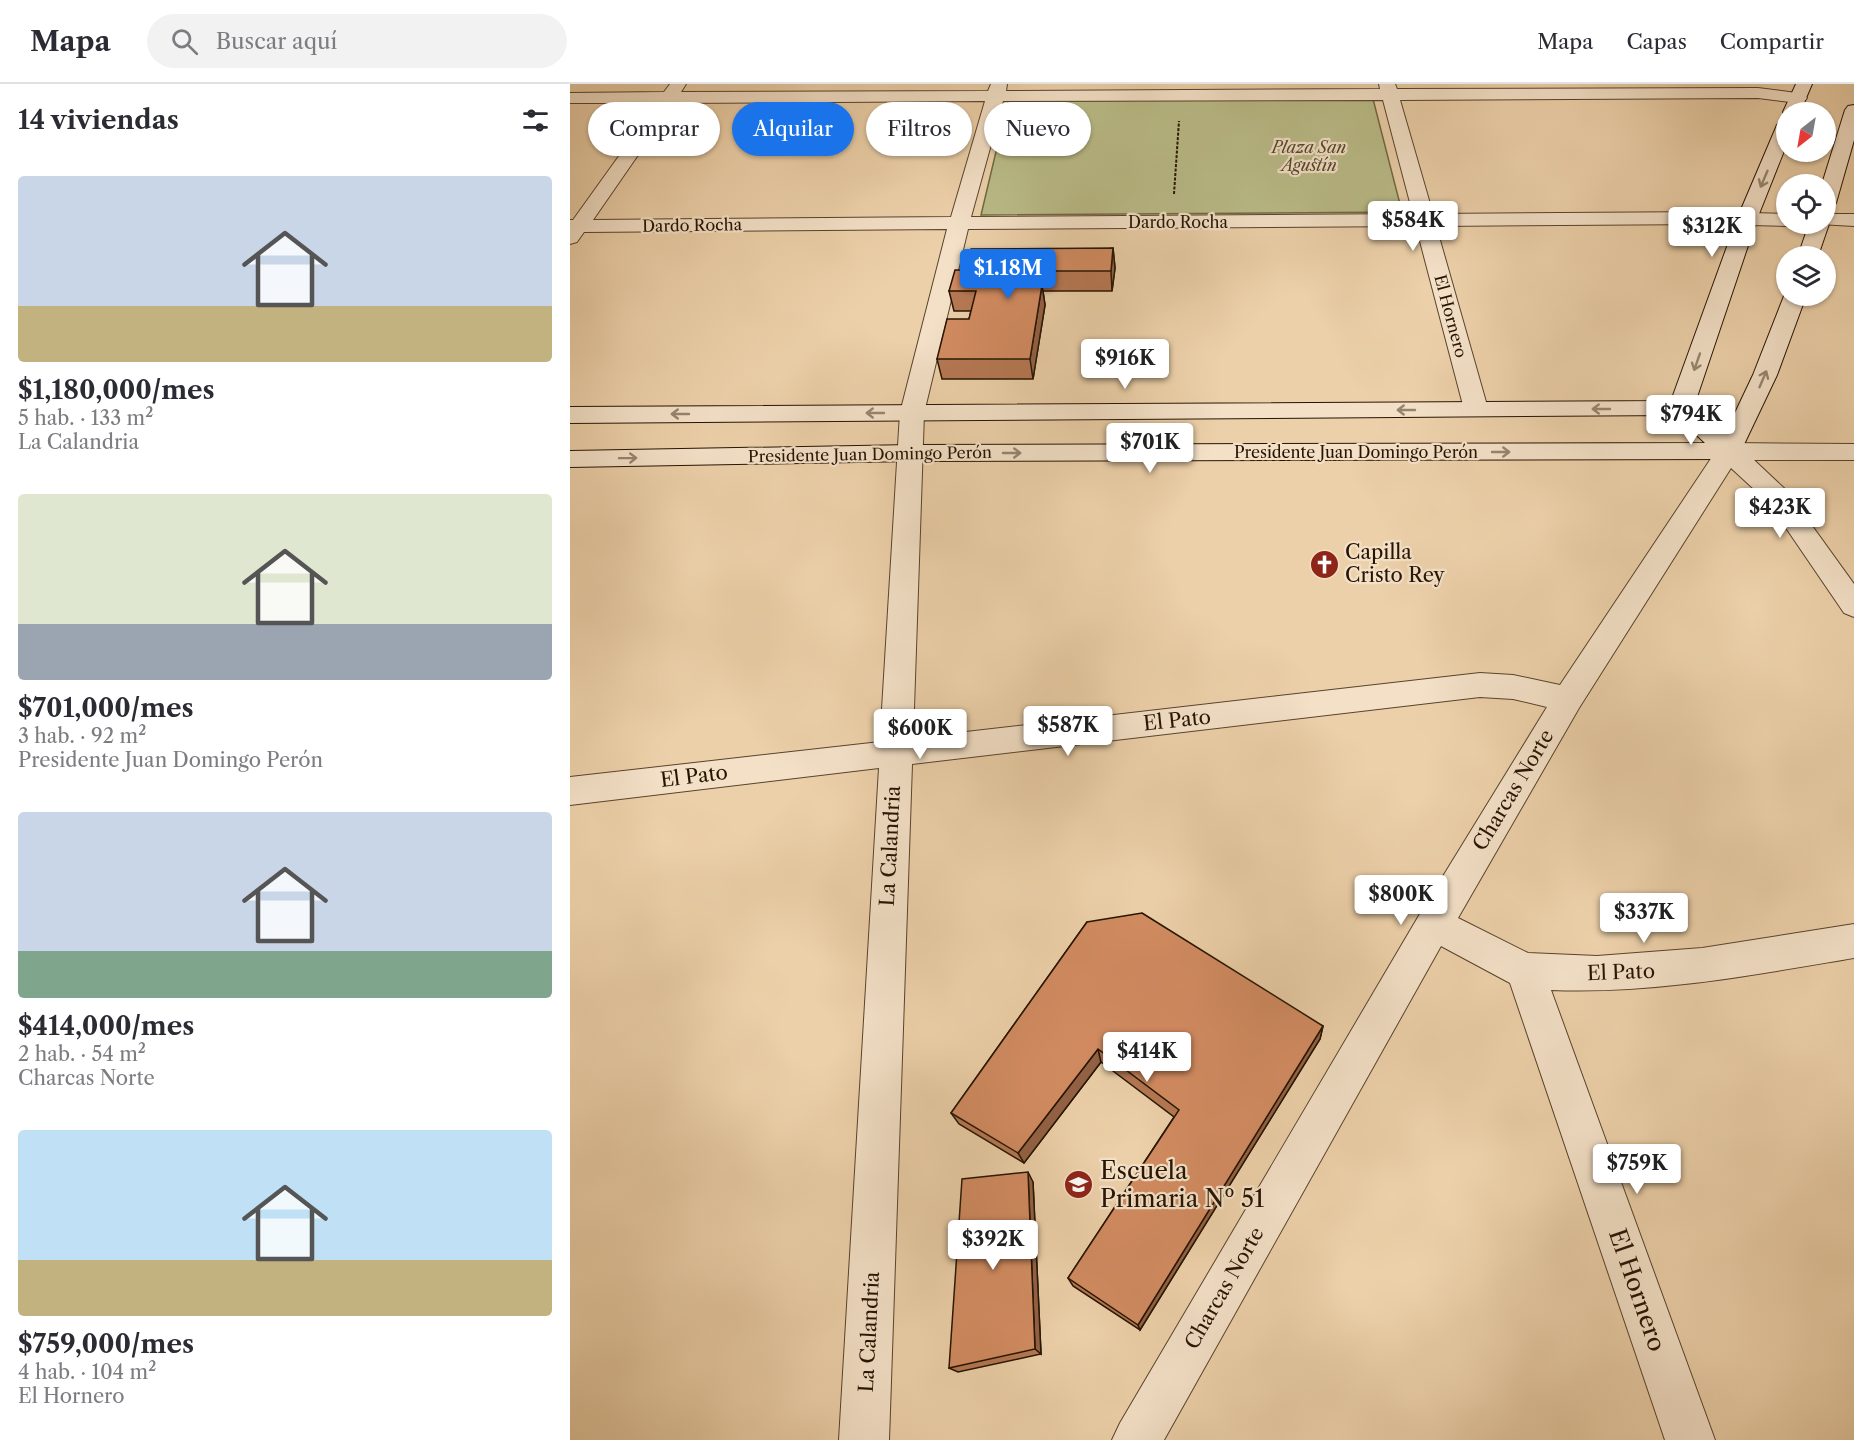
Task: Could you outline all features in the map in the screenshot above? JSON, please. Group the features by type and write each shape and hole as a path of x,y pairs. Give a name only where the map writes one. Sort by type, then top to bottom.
{"street":[{"path":"570,99 674,91 997,91 1180,96 1388,89 1758,93 1798,98"},
{"name":"El Hornero","path":"1388,89 1476,410"},
{"path":"573,230 674,91"},
{"name":"La Calandria","path":"864,1440 895,752 912,453 912,413 959,223 997,91"},
{"path":"1835,174 1854,110"},
{"path":"1680,408 1747,219 1776,149"},
{"name":"Dardo Rocha","path":"573,230 959,223 1776,220"},
{"path":"1836,220 1854,220"},
{"name":"Charcas Norte","path":"1137,1440 1434,924 1568,699 1730,451 1783,333 1792,306"},
{"path":"570,415 1680,408 1778,497 1854,606"},
{"name":"Presidente Juan Domingo Perón","path":"570,459 912,453 1854,452"},
{"name":"El Pato","path":"570,791 1480,685 1513,687 1568,699"},
{"name":"El Pato","path":"1434,924 1525,971 1598,974 1702,966 1854,941"},
{"name":"El Hornero","path":"1525,971 1690,1440"}],"path":[{"path":"1172,222 1180,96"}],"green space":[{"name":"Plaza San Agustín","path":"1373,99 1402,212 981,215 995,156 1091,156 1091,102 1008,101"}],"building":[{"path":"1113,248 1111,271 1012,271 1009,285 1042,285 1030,359 937,359 947,319 969,319 976,291 949,291 955,270 966,270 971,249"},
{"path":"1142,913 1323,1026 1138,1325 1068,1278 1179,1110 1098,1049 1018,1153 951,1113 1087,922"},
{"path":"1028,1172 1035,1349 949,1368 962,1179"}],"place":[{"name":"Capilla Cristo Rey","path":"1324,564"},
{"name":"Escuela Primaria Nº 51","path":"1079,1185"}]}
